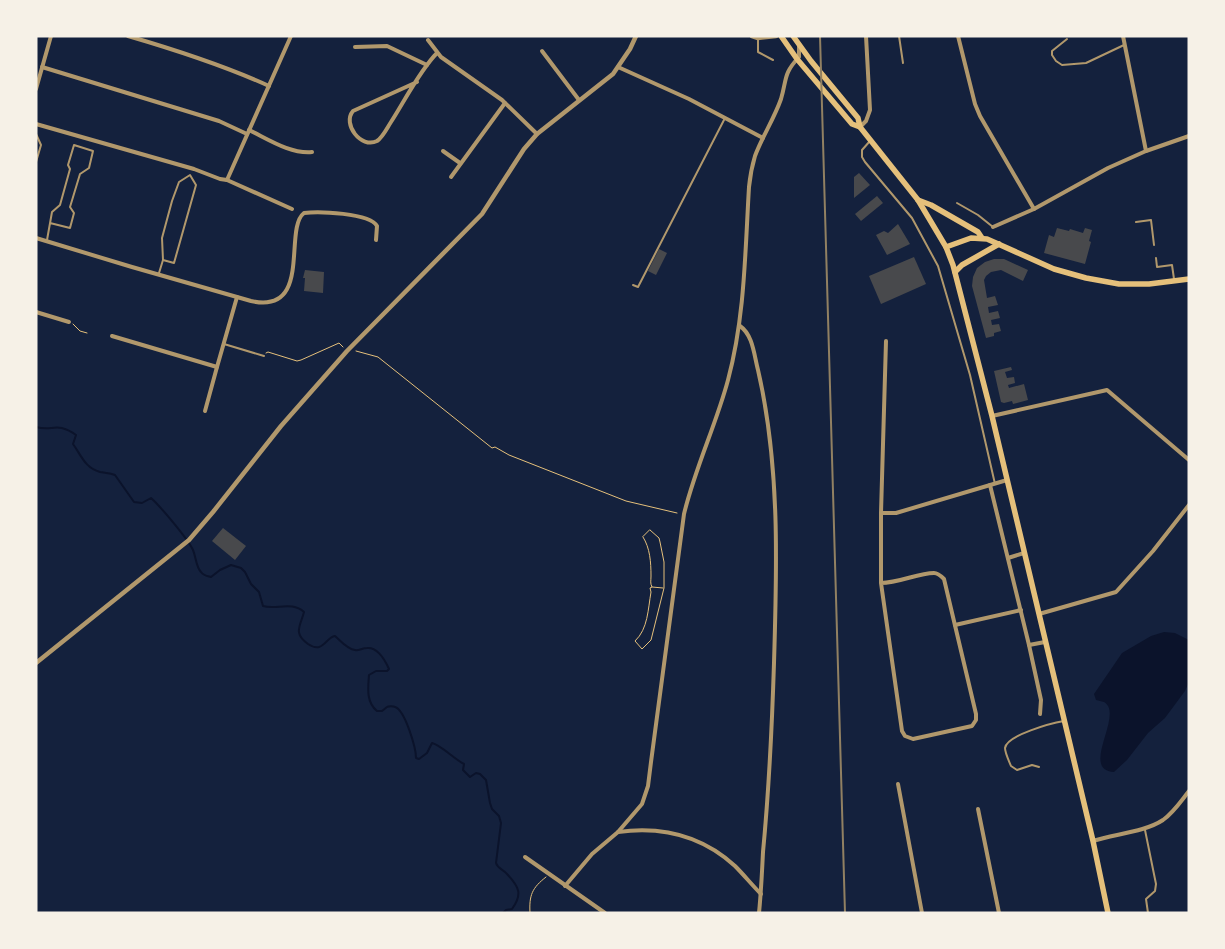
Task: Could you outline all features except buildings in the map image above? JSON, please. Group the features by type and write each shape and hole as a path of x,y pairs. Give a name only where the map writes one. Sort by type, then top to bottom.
{"main road":[{"path":"781,36 852,124 860,127"},
{"path":"793,36 858,118 860,127 918,200 946,247 955,272 992,416 1108,913"},
{"path":"918,200 967,225 978,232 982,238"},
{"path":"946,247 971,238 982,238 1034,261 1086,278 1119,284 1189,279"},
{"path":"955,272 962,265 998,244"}],"street":[{"path":"36,89 51,36"},
{"path":"128,36 186,53 228,68 269,86"},
{"path":"227,180 291,36"},
{"path":"36,663 189,540 281,426 347,351 482,214 524,149 537,134 607,79 630,50 636,36"},
{"path":"752,36 776,36"},
{"path":"860,127 866,121 870,110 866,36"},
{"path":"958,36 975,104 980,116 1034,209"},
{"path":"1123,36 1146,151"},
{"path":"428,40 437,54 504,103 537,134"},
{"path":"565,886 592,854 618,832 636,813 644,801 648,786 684,514 694,478 727,382 740,326 749,187 753,162 781,99 786,74 798,58 799,45"},
{"path":"356,47 387,46 427,65"},
{"path":"542,52 578,100"},
{"path":"417,82 355,109 349,117 350,126 361,140 376,141 382,136 417,82 427,65 437,54"},
{"path":"798,58 811,61"},
{"path":"42,67 219,121 292,150 312,152"},
{"path":"618,67 763,138"},
{"path":"451,177 504,103"},
{"path":"36,124 194,169 227,180 292,209"},
{"path":"993,227 1034,209 1108,168 1146,151 1189,136"},
{"path":"443,152 460,163"},
{"path":"36,238 237,297 265,302 277,299 286,291 291,278 299,220 302,214 310,212 341,213 372,221 376,226 376,240"},
{"path":"205,411 237,297"},
{"path":"36,312 70,322"},
{"path":"740,326 750,337 762,385 772,443 774,474 774,667 769,784 759,913"},
{"path":"112,336 217,367"},
{"path":"881,583 932,574 938,574 945,582 976,714 975,723 969,728 913,739 905,736 901,728 881,583 886,341"},
{"path":"992,416 1107,390 1189,460"},
{"path":"881,513 896,513 1007,480"},
{"path":"990,485 1041,700 1040,714"},
{"path":"1039,614 1116,592 1153,551 1189,505"},
{"path":"1008,558 1024,554"},
{"path":"955,625 1021,610"},
{"path":"1029,646 1045,642"},
{"path":"898,784 922,913"},
{"path":"1092,841 1144,828 1163,820 1176,808 1189,791"},
{"path":"978,810 999,913"},
{"path":"618,832 658,830 681,834 696,840 714,850 734,865 761,894"},
{"path":"525,858 605,913"}],"lane":[{"path":"899,36 903,63"},
{"path":"762,37 758,52 773,60"},
{"path":"1068,39 1052,52 1056,61 1062,65 1086,63 1124,45"},
{"path":"634,285 638,287 725,118"},
{"path":"36,134 41,145 36,162"},
{"path":"871,140 862,150 862,157 912,218 933,255 945,285 970,375 996,484"},
{"path":"47,241 50,223 52,212 60,205 70,169 68,165 74,145 93,151 89,168 80,174 70,208 74,212 70,228 50,223"},
{"path":"159,274 163,260 162,238 172,201 179,182 190,175 196,185 174,263 163,260"},
{"path":"957,203 978,215 993,227"},
{"path":"1136,222 1151,220 1154,245"},
{"path":"1156,258 1157,267 1172,266 1175,281"},
{"path":"224,344 264,356"},
{"path":"1039,767 1032,765 1017,770 1011,766 1005,750 1008,741 1024,732 1064,721"},
{"path":"1144,828 1156,884 1155,891 1146,899 1148,913"}],"path":[{"path":"70,322 80,331 87,333"},
{"path":"264,356 268,352 297,361 339,343 350,355 354,350 378,357 492,448 626,500 681,513"},
{"path":"650,530 659,538 660,542 664,562 664,588 651,640 642,649 635,641 642,634 647,615 650,588 652,588 648,544 642,536 650,530"},
{"path":"652,588 664,588"},
{"path":"530,913 531,895 536,886 549,875"}],"water":[{"path":"1164,632 1175,633 1189,640 1189,682 1185,691 1165,718 1148,733 1127,760 1114,772 1104,769 1101,762 1101,752 1110,718 1109,708 1104,702 1096,700 1094,694 1122,653 1151,636"}],"waterway":[{"path":"36,427 59,428 76,435 73,444 84,461 91,467 100,472 115,475 134,502 142,503 151,498 174,523 190,545 199,570 203,574 211,577 231,565 241,568 251,584 259,592 263,606 289,606 304,612 299,633 308,644 319,647 335,636 352,649 371,648 381,655 389,669 387,671 376,671 369,675 369,699 373,707 377,711 382,711 390,706 399,710 409,730 416,758 419,759 427,753 432,743 464,764 463,770 470,777 476,773 486,780 492,809 499,816 501,823 496,863 511,879 518,891 518,899 512,909 506,910 503,913"}],"railway":[{"path":"820,36 845,913"}]}
